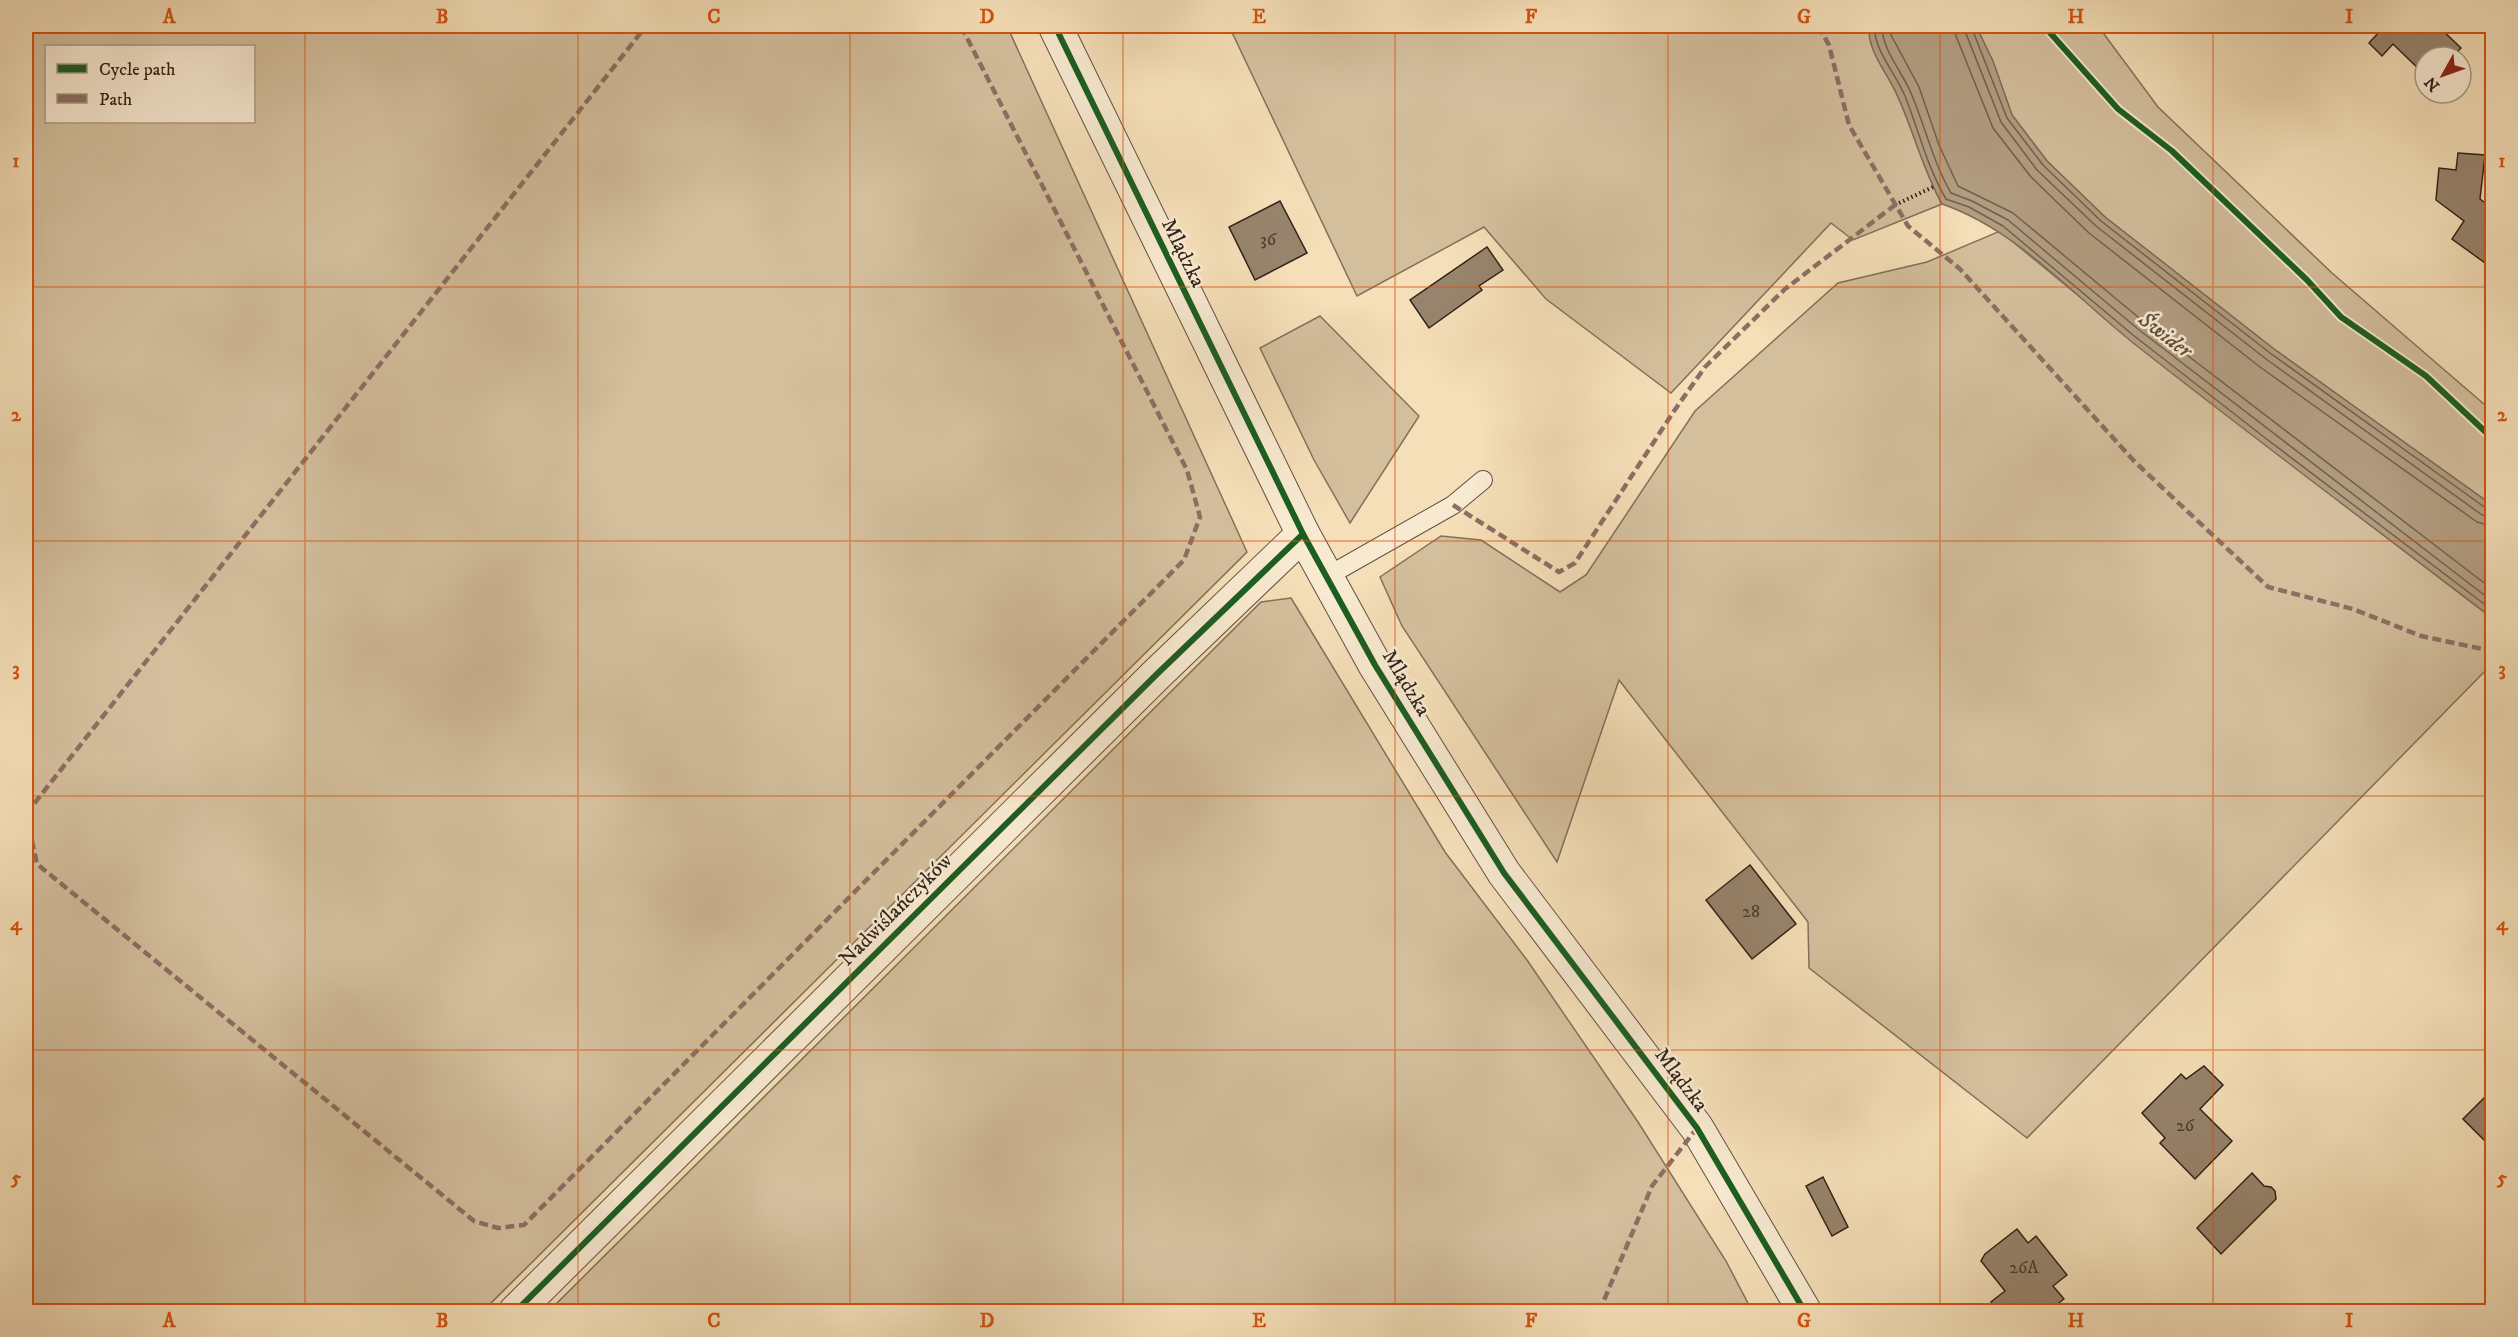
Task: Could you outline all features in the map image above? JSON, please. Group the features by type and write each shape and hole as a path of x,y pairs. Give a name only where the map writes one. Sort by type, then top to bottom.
{"street":[{"name":"Mlądzka","path":"1055,26 1303,534 1375,665 1504,873 1697,1128 1805,1311"},
{"name":"Nadwiślańczyków","path":"515,1311 1156,674 1303,534"}],"lane":[{"path":"1326,577 1453,504 1483,480"}],"path":[{"path":"1896,205 1933,187"}],"shaded area":[{"path":"26,26 1007,26 1247,552 483,1311 26,1311"},
{"path":"1229,26 1869,26 1875,54 1894,88 1929,178 1942,204 1853,240 1831,223 1671,393 1546,299 1484,227 1357,296"},
{"path":"1976,26 2098,26 2158,107 2332,273 2492,411 2492,505 2274,349 2105,217 2047,161 2012,115 1993,62"},
{"path":"2000,231 2182,379 2492,618 2492,669 2489,667 2027,1138 1809,968 1808,922 1619,680 1557,862 1402,626 1380,577 1441,536 1481,540 1560,592 1586,575 1695,411 1838,283 1927,262"},
{"path":"1320,316 1419,416 1350,523 1314,460 1260,348"},
{"path":"1291,598 1445,852 1527,960 1638,1122 1726,1261 1752,1311 549,1311 1261,602"}],"water":[{"name":"Świder","path":"1869,26 1976,26 1993,61 2012,115 2047,161 2105,217 2274,349 2492,505 2492,618 2132,342 2019,246 1969,215 1942,204 1929,178 1894,88 1871,45"}],"building":[{"path":"2374,26 2438,26 2458,45 2413,45 2413,63 2393,44 2382,56 2369,43 2380,31"},
{"path":"2458,153 2485,155 2480,199 2492,208 2492,268 2452,239 2464,221 2436,200 2439,168 2456,170"},
{"path":"1280,201 1307,253 1255,280 1229,227"},
{"path":"1487,247 1503,270 1479,286 1482,290 1429,328 1410,300"},
{"path":"1750,865 1796,924 1752,959 1706,900"},
{"path":"2204,1066 2223,1085 2200,1109 2232,1141 2195,1179 2160,1143 2165,1138 2142,1113 2181,1074 2186,1079"},
{"path":"2492,1090 2492,1148 2463,1119"},
{"path":"2252,1173 2264,1186 2271,1187 2275,1191 2276,1199 2221,1254 2197,1228"},
{"path":"1823,1177 1848,1227 1832,1236 1806,1186"},
{"path":"2017,1229 2028,1243 2036,1236 2067,1275 2053,1286 2064,1299 2047,1312 1998,1312 1991,1302 2005,1291 1981,1261 1985,1254"}],"marked path":[{"path":"26,814 646,26"},
{"path":"26,814 37,864 474,1221 498,1228 524,1225 1184,560 1200,517 1187,470 961,26"},
{"path":"1818,26 1829,45 1849,125 1908,226 1960,269 2134,461 2268,587 2353,609 2421,636 2492,651"},
{"path":"1453,505 1559,572 1575,563 1705,367 1785,289 1895,205"},
{"path":"1599,1312 1652,1186 1697,1128"}],"cycle path":[{"path":"1055,26 1303,534 1375,665 1504,873 1697,1128 1805,1312"},
{"path":"2044,26 2118,109 2172,151 2307,280 2341,317 2426,376 2492,438"},
{"path":"515,1312 1157,674 1303,534"}]}
